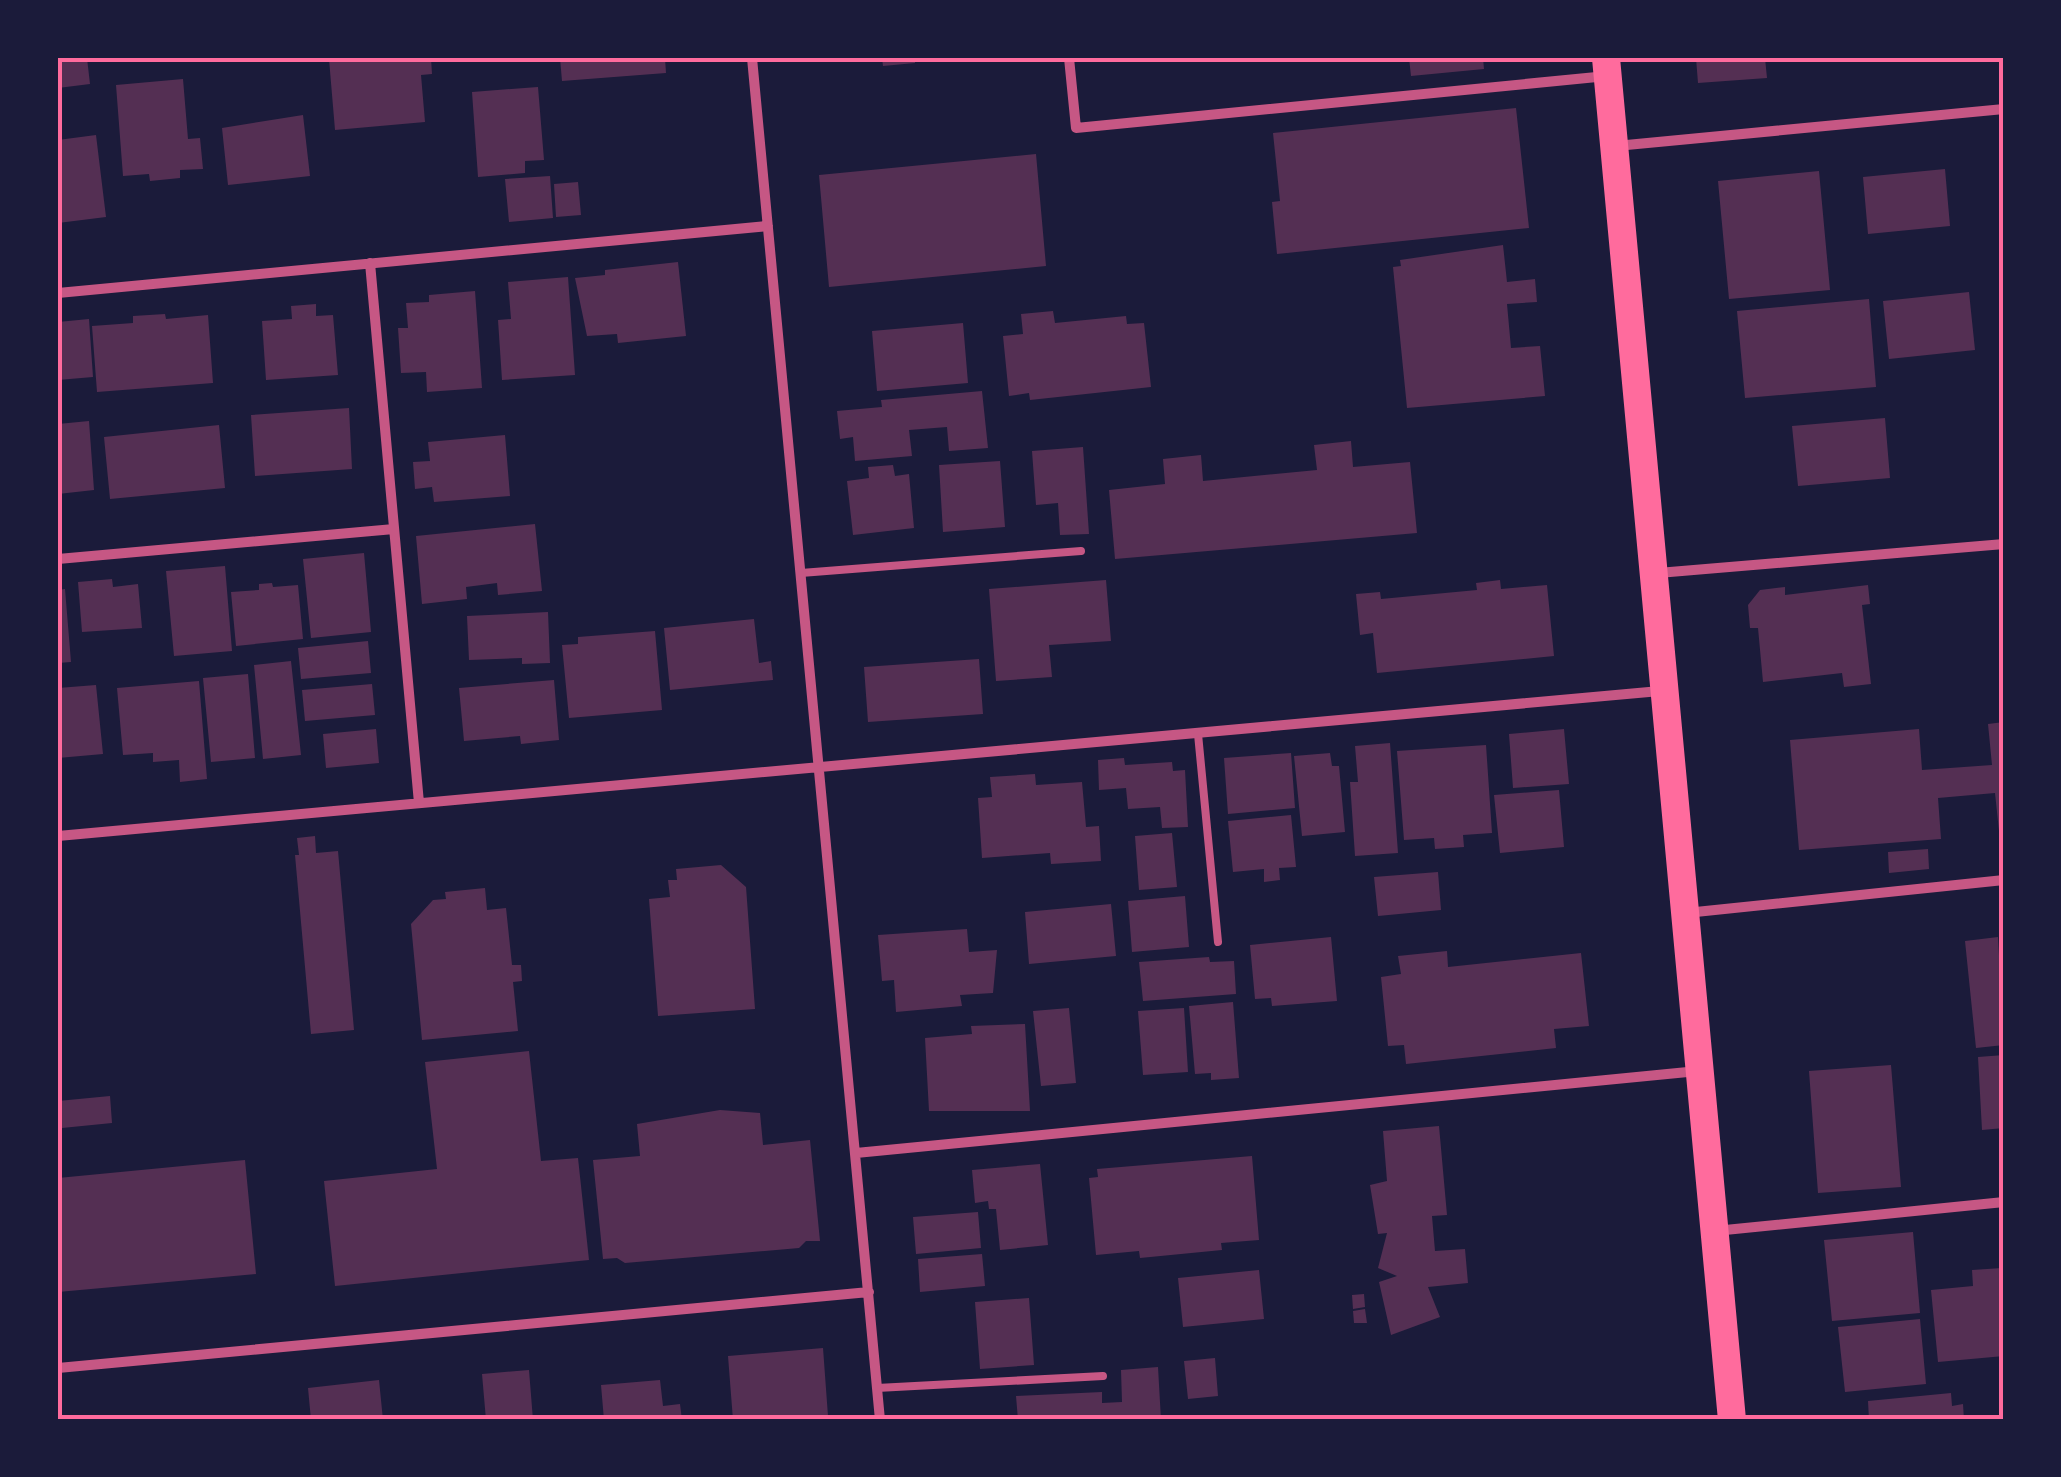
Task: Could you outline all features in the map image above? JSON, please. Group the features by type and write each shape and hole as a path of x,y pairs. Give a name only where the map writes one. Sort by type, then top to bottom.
{"highway":[{"path":"1607,66 1732,1420"}],"street":[{"path":"752,58 880,1420"},
{"path":"1069,58 1076,128 1607,66"},
{"path":"1615,146 2004,109"},
{"path":"58,293 768,226"},
{"path":"370,263 420,803"},
{"path":"58,558 394,529"},
{"path":"1652,574 2004,544"},
{"path":"58,836 1663,691"},
{"path":"1685,913 2004,880"},
{"path":"856,1153 1699,1071"},
{"path":"1714,1231 2004,1202"},
{"path":"58,1368 868,1292"}],"lane":[{"path":"801,573 1081,550"},
{"path":"1198,734 1218,942"},
{"path":"878,1388 1104,1376"}],"building":[{"path":"58,58 87,58 90,84 58,88"},
{"path":"431,58 432,74 421,75 425,122 335,130 329,59"},
{"path":"560,58 665,58 666,73 562,81"},
{"path":"882,58 915,58 915,63 883,66"},
{"path":"1409,58 1483,58 1484,69 1411,76"},
{"path":"1696,58 1765,58 1767,78 1698,83"},
{"path":"183,79 188,139 200,138 203,169 180,170 180,178 150,181 149,174 123,176 116,85"},
{"path":"538,87 544,160 525,161 525,173 478,177 472,92"},
{"path":"1516,108 1529,228 1277,254 1272,202 1280,201 1273,133"},
{"path":"303,115 310,176 228,185 222,128"},
{"path":"96,135 106,217 58,223 58,140"},
{"path":"1036,154 1046,266 829,287 819,175"},
{"path":"1945,169 1950,226 1868,234 1863,177"},
{"path":"1819,171 1830,290 1729,299 1718,181"},
{"path":"550,176 553,218 509,222 505,179"},
{"path":"578,182 581,215 556,217 554,184"},
{"path":"1503,245 1507,282 1535,279 1537,302 1507,304 1511,348 1540,346 1545,396 1407,408 1393,267 1401,266 1400,260"},
{"path":"678,262 686,336 618,343 617,334 587,336 575,278 605,275 605,270"},
{"path":"568,277 575,375 502,380 498,320 511,319 508,282"},
{"path":"475,291 482,388 427,392 426,372 401,373 398,328 408,328 406,303 429,302 429,295"},
{"path":"1969,292 1975,350 1889,359 1883,301"},
{"path":"1869,299 1876,387 1745,398 1737,311"},
{"path":"316,304 316,316 333,315 338,375 266,380 262,321 292,319 291,306"},
{"path":"1053,311 1055,323 1126,316 1127,324 1144,323 1151,387 1030,400 1029,393 1009,396 1003,336 1023,334 1021,314"},
{"path":"165,314 166,319 208,315 213,383 97,392 92,326 133,323 133,316"},
{"path":"89,319 93,377 58,380 58,322"},
{"path":"963,323 968,383 877,391 872,331"},
{"path":"982,391 988,448 949,451 947,427 909,430 912,456 855,461 853,437 840,439 837,411 882,407 881,400"},
{"path":"349,408 352,469 255,476 251,415"},
{"path":"1885,418 1890,478 1798,486 1792,426"},
{"path":"89,421 94,490 58,494 58,424"},
{"path":"219,425 225,488 110,499 104,437"},
{"path":"505,435 510,496 434,502 432,487 415,489 413,462 430,461 428,442"},
{"path":"1351,441 1353,467 1410,462 1417,533 1115,559 1109,490 1165,484 1163,459 1201,455 1203,481 1317,470 1314,445"},
{"path":"1083,447 1089,534 1060,535 1058,503 1036,505 1032,451"},
{"path":"1000,461 1005,527 943,532 939,465"},
{"path":"893,465 895,476 909,474 914,528 853,535 847,481 869,478 868,467"},
{"path":"535,524 542,591 498,595 497,583 466,587 467,599 422,604 416,536"},
{"path":"364,553 371,632 311,638 303,559"},
{"path":"225,566 232,651 174,656 166,571"},
{"path":"112,579 113,587 138,584 142,628 82,632 78,582"},
{"path":"1106,580 1111,641 1049,645 1052,677 996,681 989,589"},
{"path":"1500,580 1501,589 1547,585 1554,656 1377,673 1373,633 1360,635 1356,594 1380,592 1381,599 1477,590 1476,583"},
{"path":"272,583 273,587 298,585 303,639 236,646 231,592 259,590 259,584"},
{"path":"1868,585 1870,604 1862,605 1871,684 1844,687 1842,673 1763,682 1758,628 1750,628 1748,605 1760,590 1785,587 1785,595"},
{"path":"65,589 71,662 58,663 58,590"},
{"path":"548,612 550,663 522,664 522,658 469,660 467,616"},
{"path":"754,619 759,663 771,661 773,680 670,690 664,628"},
{"path":"655,631 662,710 569,718 562,645 578,644 578,637"},
{"path":"368,641 371,673 301,679 298,648"},
{"path":"979,659 983,714 868,722 864,667"},
{"path":"291,661 301,755 263,759 254,665"},
{"path":"248,674 255,758 211,762 203,678"},
{"path":"554,680 559,740 521,744 520,736 464,741 459,688"},
{"path":"199,681 207,779 180,782 179,760 153,762 153,753 123,755 117,688"},
{"path":"372,684 375,715 305,721 302,690"},
{"path":"96,685 103,754 58,758 58,688"},
{"path":"2004,722 2004,830 1999,831 1995,793 1938,798 1941,839 1799,850 1790,740 1919,729 1922,770 1992,765 1988,724"},
{"path":"376,729 379,763 326,768 323,734"},
{"path":"1564,729 1569,784 1513,788 1509,734"},
{"path":"1390,743 1398,853 1355,856 1350,782 1358,782 1355,746"},
{"path":"1486,745 1492,833 1463,835 1464,847 1435,849 1434,838 1404,840 1397,751"},
{"path":"1291,753 1295,808 1228,814 1224,758"},
{"path":"1330,753 1332,766 1339,766 1345,832 1302,836 1294,756"},
{"path":"1124,758 1125,765 1172,762 1173,771 1185,770 1188,827 1162,828 1160,807 1128,809 1126,788 1099,790 1098,760"},
{"path":"1035,774 1036,785 1082,782 1086,827 1099,826 1101,861 1051,864 1050,853 982,858 978,798 992,797 990,777"},
{"path":"1559,790 1564,847 1500,853 1494,795"},
{"path":"1291,815 1296,867 1279,868 1280,880 1264,882 1264,869 1233,872 1228,821"},
{"path":"1172,833 1177,887 1139,890 1135,836"},
{"path":"315,836 316,853 338,851 354,1030 311,1034 295,855 299,855 297,838"},
{"path":"1928,849 1929,869 1889,873 1888,852"},
{"path":"721,865 746,887 755,1009 658,1016 649,899 670,897 668,880 677,880 676,869"},
{"path":"1438,872 1441,910 1378,916 1374,877"},
{"path":"485,888 487,910 506,908 512,965 521,965 522,981 513,982 518,1031 422,1040 411,924 433,900 446,899 445,892"},
{"path":"1185,896 1189,947 1132,952 1128,901"},
{"path":"1111,904 1116,956 1029,964 1025,912"},
{"path":"967,929 969,952 997,950 993,993 960,995 962,1006 896,1012 894,980 882,981 878,935"},
{"path":"1331,937 1337,1001 1272,1006 1271,998 1255,999 1250,945"},
{"path":"1998,937 2004,1045 1976,1048 1965,941"},
{"path":"1447,951 1448,967 1581,953 1589,1026 1554,1029 1556,1048 1406,1064 1404,1045 1388,1046 1381,977 1401,974 1398,956"},
{"path":"1209,957 1210,962 1234,961 1236,994 1143,1001 1139,962"},
{"path":"1233,1002 1239,1078 1211,1080 1211,1073 1195,1074 1189,1006"},
{"path":"1069,1008 1076,1083 1041,1086 1033,1011"},
{"path":"1184,1008 1188,1072 1143,1075 1138,1011"},
{"path":"1025,1024 1030,1111 929,1111 925,1038 972,1034 971,1026"},
{"path":"529,1051 541,1161 578,1158 589,1260 335,1286 324,1181 437,1169 425,1062"},
{"path":"2004,1055 2004,1128 1982,1130 1978,1057"},
{"path":"1891,1065 1901,1187 1818,1193 1809,1071"},
{"path":"110,1096 112,1123 62,1128 58,1101"},
{"path":"720,1110 760,1113 763,1145 810,1140 820,1241 806,1241 799,1248 625,1263 617,1258 603,1259 593,1160 640,1156 637,1124"},
{"path":"1439,1126 1447,1215 1432,1216 1435,1251 1465,1249 1468,1283 1428,1287 1440,1317 1391,1335 1379,1282 1397,1276 1378,1268 1387,1233 1378,1234 1370,1185 1387,1181 1383,1131"},
{"path":"1252,1156 1259,1240 1221,1243 1222,1250 1140,1258 1139,1251 1096,1255 1089,1178 1098,1177 1097,1169"},
{"path":"245,1160 256,1274 58,1292 58,1178"},
{"path":"1040,1164 1048,1245 1000,1250 996,1209 989,1209 988,1201 975,1203 972,1170"},
{"path":"978,1212 981,1248 916,1254 913,1217"},
{"path":"1913,1232 1920,1313 1832,1321 1824,1240"},
{"path":"982,1254 985,1286 920,1292 918,1259"},
{"path":"2002,1268 2004,1356 1938,1362 1931,1290 1973,1286 1972,1270"},
{"path":"1259,1270 1264,1319 1183,1327 1178,1278"},
{"path":"1364,1294 1365,1307 1353,1309 1352,1295"},
{"path":"1029,1298 1034,1365 980,1369 975,1302"},
{"path":"1365,1309 1367,1323 1354,1323 1353,1311"},
{"path":"1920,1319 1926,1384 1845,1392 1838,1327"},
{"path":"823,1348 828,1416 733,1420 728,1356"},
{"path":"1215,1358 1218,1396 1188,1399 1184,1361"},
{"path":"1158,1367 1161,1420 1018,1420 1016,1396 1102,1392 1102,1403 1122,1402 1121,1370"},
{"path":"529,1370 533,1420 486,1420 482,1374"},
{"path":"379,1380 383,1420 311,1420 308,1388"},
{"path":"660,1380 663,1406 680,1404 682,1420 604,1420 601,1385"},
{"path":"1951,1393 1952,1406 1963,1404 1964,1420 1869,1420 1868,1401"}]}
